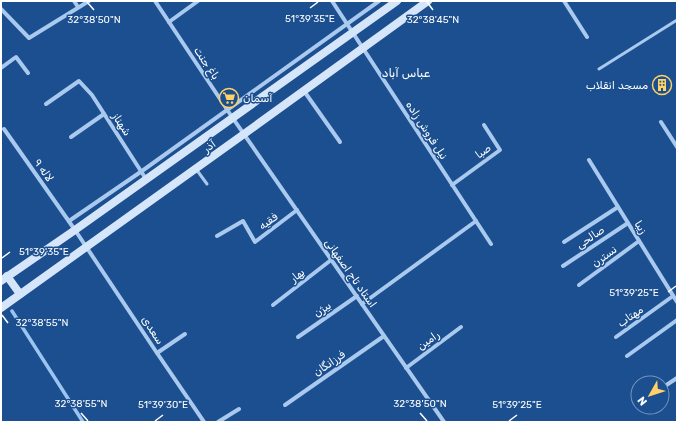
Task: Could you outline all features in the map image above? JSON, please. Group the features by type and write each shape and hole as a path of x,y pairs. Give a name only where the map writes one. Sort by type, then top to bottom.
{"main road":[{"name":"آذر","path":"4,278 75,230 144,175 232,118 397,1"},
{"name":"آذر","path":"1,308 428,1"},
{"path":"4,278 20,294"}],"street":[{"path":"74,1 78,7"},
{"path":"2,11 29,38 89,1"},
{"name":"باغ جنت","path":"155,1 244,134"},
{"path":"169,22 198,1"},
{"name":"نیل فروش زاده","path":"332,1 491,244"},
{"name":"آذر","path":"70,222 144,175 227,110 379,1"},
{"path":"564,1 587,37"},
{"path":"1,68 16,57 28,73"},
{"name":"شهناز","path":"46,104 79,81 92,96 144,175"},
{"path":"304,91 340,142"},
{"path":"71,137 104,114"},
{"path":"661,122 677,147"},
{"name":"صبا","path":"452,185 500,150 484,125"},
{"name":"۹ لاله","path":"4,129 75,230"},
{"name":"استاد تاج اصفهانی","path":"244,134 444,422"},
{"name":"زیبا","path":"589,160 677,302"},
{"path":"564,242 618,207"},
{"name":"فقیه","path":"217,236 242,220 255,242 297,210"},
{"path":"362,304 476,221"},
{"name":"صالحی","path":"563,266 628,223"},
{"name":"سعدی","path":"75,230 204,422"},
{"name":"نسترن","path":"579,285 639,241"},
{"name":"بهار","path":"273,305 331,260"},
{"name":"بیژن","path":"298,337 356,296"},
{"name":"مهتاب","path":"616,337 673,296"},
{"path":"627,356 677,320"},
{"name":"رامین","path":"406,368 462,327"},
{"path":"157,353 185,334"},
{"name":"فرزانگان","path":"285,405 384,336"},
{"path":"218,422 239,409"}],"lane":[{"path":"598,69 677,20"},
{"path":"196,169 207,184"}],"waterway":[{"path":"12,311 83,422"}],"place":[{"name":"مسجد انقلاب","path":"662,85"},
{"name":"آسمان","path":"229,98"}],"district":[{"name":"عباس آباد","path":"406,73"}]}
